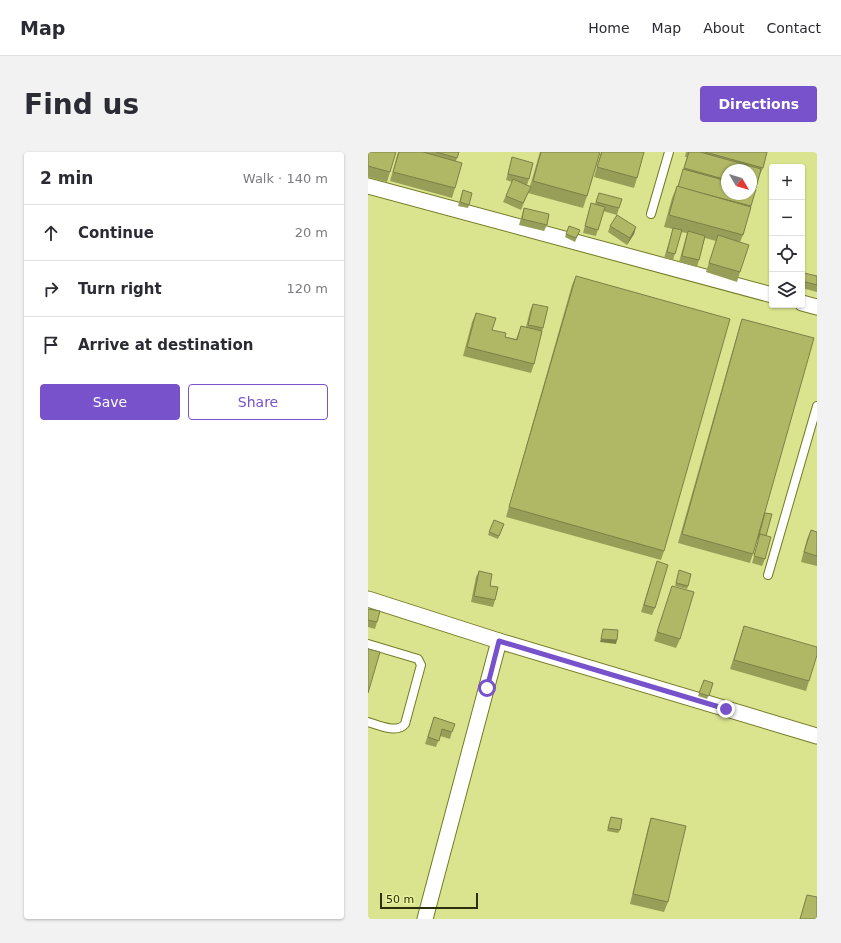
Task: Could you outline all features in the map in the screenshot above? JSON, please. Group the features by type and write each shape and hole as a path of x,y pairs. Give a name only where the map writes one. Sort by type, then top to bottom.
{"street":[{"path":"368,186 769,294"},
{"path":"805,304 817,307"},
{"path":"368,599 499,641 817,736"},
{"path":"425,919 499,641"}],"lane":[{"path":"651,214 669,152"},
{"path":"768,575 817,406"},
{"path":"368,644 418,659 421,665 403,727 397,730 368,722"}],"building":[{"path":"368,152 396,152 390,172 368,166"},
{"path":"399,152 423,152 462,163 455,188 393,172"},
{"path":"436,152 459,152 457,158"},
{"path":"541,152 600,152 587,196 533,181"},
{"path":"602,152 644,152 637,178 597,167"},
{"path":"689,152 700,152 743,164 721,164 721,178 684,168"},
{"path":"705,152 767,152 763,168 757,166 757,164 748,164"},
{"path":"512,157 533,163 529,179 508,174"},
{"path":"757,168 761,169 757,184"},
{"path":"683,169 721,179 721,198 678,187"},
{"path":"513,179 531,187 523,203 506,196"},
{"path":"677,186 721,198 721,200 726,200 751,207 743,235 669,215"},
{"path":"463,190 472,193 469,205 460,202"},
{"path":"599,193 622,199 619,208 596,202"},
{"path":"728,200 753,200 751,206"},
{"path":"591,203 605,207 598,230 585,226"},
{"path":"524,208 549,214 547,225 522,219"},
{"path":"617,215 636,227 630,238 610,226"},
{"path":"569,226 580,230 576,238 566,234"},
{"path":"673,228 682,230 675,254 667,252"},
{"path":"688,231 705,236 699,260 682,256"},
{"path":"718,235 749,245 740,272 709,263"},
{"path":"805,273 817,276 817,285 805,282"},
{"path":"576,276 730,319 664,551 509,507"},
{"path":"533,304 548,307 543,328 528,325"},
{"path":"476,313 496,318 492,330 506,333 505,337 517,340 521,326 542,331 534,364 467,347"},
{"path":"742,319 814,338 753,554 682,534"},
{"path":"765,513 772,514 766,536 759,535"},
{"path":"494,520 504,524 499,536 489,532"},
{"path":"811,530 817,532 817,556 804,552"},
{"path":"760,534 771,537 765,559 754,556"},
{"path":"657,561 668,565 655,608 644,605"},
{"path":"679,570 691,574 688,586 676,583"},
{"path":"479,571 492,574 490,586 498,587 495,600 474,596"},
{"path":"672,586 694,592 680,639 657,632"},
{"path":"368,609 380,611 377,622 368,620"},
{"path":"744,626 817,647 817,655 809,681 734,660"},
{"path":"603,629 618,630 617,640 601,639"},
{"path":"368,649 380,652 368,693"},
{"path":"704,680 713,683 709,696 699,693"},
{"path":"434,717 455,724 452,732 442,729 439,741 428,737"},
{"path":"611,817 622,819 620,830 608,828"},
{"path":"651,818 686,826 668,902 633,894"},
{"path":"807,895 817,897 817,919 800,919"}],"route":[{"path":"487,688 499,641 726,709"}]}
